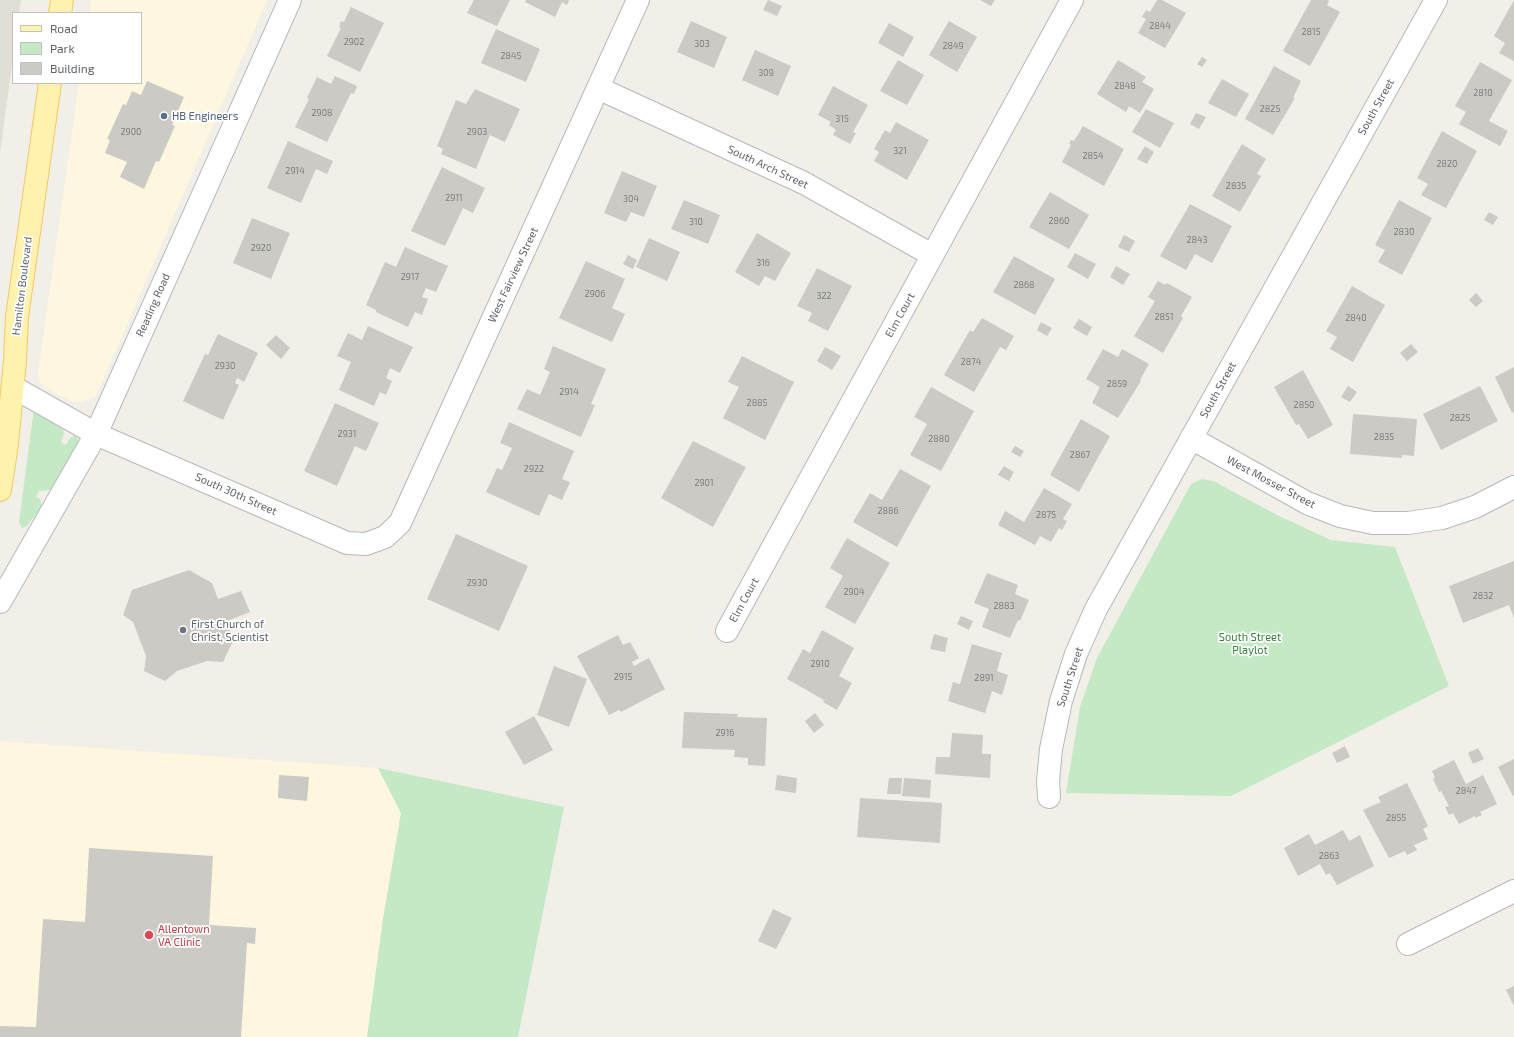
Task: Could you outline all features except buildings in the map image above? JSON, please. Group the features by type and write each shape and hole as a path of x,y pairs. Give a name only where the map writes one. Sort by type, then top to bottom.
{"main road":[{"path":"60,12 62,0"},
{"name":"Hamilton Boulevard","path":"0,490 13,387 17,317 50,84"},
{"path":"0,366 17,317"}],"street":[{"name":"Reading Road","path":"0,602 96,434 290,0"},
{"name":"West Fairview Street","path":"377,540 385,537 400,523 638,0"},
{"name":"Elm Court","path":"727,631 1072,0"},
{"name":"South Street","path":"1049,797 1048,781 1051,749 1061,701 1076,654 1096,610 1436,0"},
{"name":"South Arch Street","path":"598,88 804,183 932,256"},
{"name":"South 30th Street","path":"13,387 96,434 347,543 366,544 377,540"},
{"name":"West Mosser Street","path":"1191,438 1307,504 1340,516 1373,523 1408,523 1442,518 1475,507 1514,487"},
{"path":"1408,944 1514,891"}],"shaded area":[{"path":"0,0 21,0 19,12 12,12 12,64 0,153"},
{"path":"91,0 267,0 100,387 95,396 83,402 73,402 47,389 40,382 38,373 79,84 142,84 142,12 89,12"},
{"path":"0,741 378,768 401,813 383,919 367,1037 0,1037"}],"green space":[{"path":"34,408 63,429 64,433 61,442 66,445 70,438 74,436 77,437 79,442 50,490 39,491 36,497 40,499 42,506 27,526 22,528 19,522"},
{"name":"South Street Playlot","path":"1202,479 1213,481 1281,517 1331,540 1395,547 1449,686 1231,796 1066,793 1080,707 1097,658 1191,484"},
{"path":"378,768 564,807 518,1037 367,1037 383,919 401,813"}],"place":[{"name":"HB Engineers","path":"164,116"},
{"name":"First Church of Christ, Scientist","path":"183,630"},
{"name":"Allentown VA Clinic","path":"149,935"}]}
